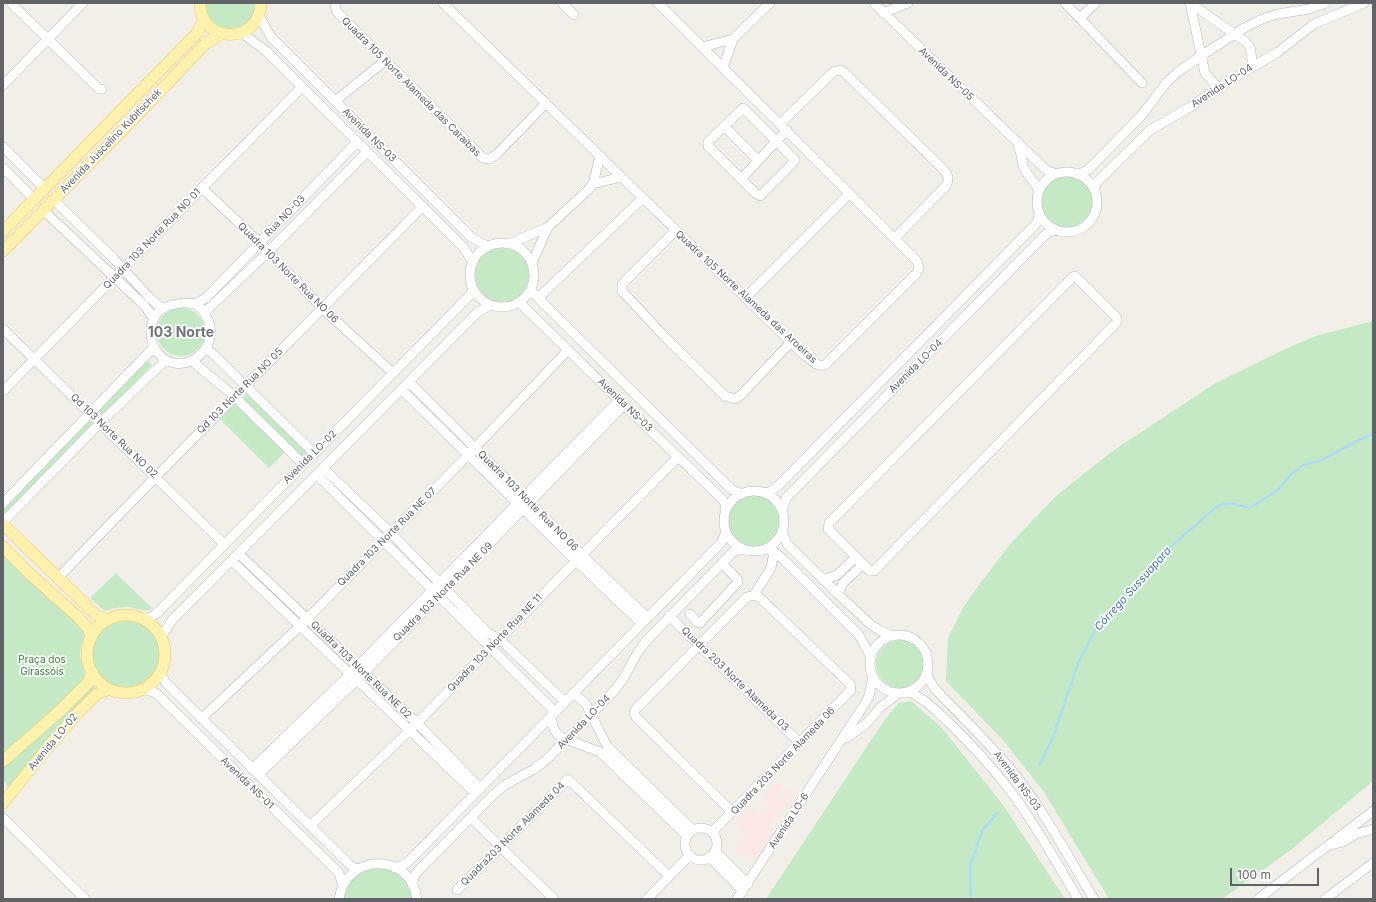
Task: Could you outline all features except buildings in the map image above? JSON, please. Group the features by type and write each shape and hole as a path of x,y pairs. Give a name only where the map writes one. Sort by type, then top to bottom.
{"main road":[{"path":"200,3 201,11 209,26 221,34 232,35 242,33 250,28 258,16 261,3"},
{"name":"Avenida Juscelino Kubitschek","path":"3,231 198,32 204,18"},
{"name":"Avenida Juscelino Kubitschek","path":"3,251 123,130 205,44 221,34"},
{"path":"3,523 98,616 108,620"},
{"path":"3,547 31,575 87,625 91,638"},
{"path":"123,616 141,618 154,627 161,637 165,653 164,663 161,670 154,680 143,689 126,693 109,689 100,683 92,672 88,654 91,638 97,629 108,620 123,616"},
{"name":"Avenida LO-02","path":"3,761 62,709 88,683 92,672"},
{"name":"Avenida LO-02","path":"3,802 78,712 97,694 109,689"},
{"path":"3,786 3,802"}],"street":[{"path":"11,3 49,38 102,86 102,89 98,89 49,38 18,3"},
{"path":"3,85 83,3"},
{"name":"Quadra 105 Norte Alameda das Caraíbas","path":"335,3 338,13 484,159 492,158 496,155 546,103"},
{"name":"Quadra 105 Norte Alameda das Aroeiras","path":"443,3 745,298 791,342 816,364 822,366 828,363 918,272 917,261 658,3"},
{"path":"562,3 574,14"},
{"path":"723,68 733,39 770,3"},
{"path":"875,6 908,3"},
{"path":"1065,3 1142,83"},
{"path":"1080,18 1096,3"},
{"path":"1190,3 1248,44 1251,50 1254,66"},
{"path":"1190,3 1200,56 1205,73 1218,88"},
{"path":"1078,175 1089,170 1130,129 1172,77 1200,56 1255,22 1273,15 1309,9 1326,3"},
{"name":"Avenida LO-04","path":"1094,189 1098,181 1146,133 1288,46 1314,24 1364,3"},
{"name":"Avenida NS-05","path":"875,6 1046,170 1056,174"},
{"name":"Avenida NS-03","path":"258,16 271,38 471,237 488,247"},
{"name":"Avenida NS-03","path":"242,33 266,51 356,142 423,206 463,247 473,262"},
{"path":"702,47 733,39"},
{"path":"335,101 386,60"},
{"path":"741,179 758,160 783,127 833,72 840,70 945,171 948,180 946,186 894,238"},
{"name":"Quadra 103 Norte Rua NO 01","path":"3,391 302,87"},
{"path":"743,108 774,139 793,157 794,162 760,196 754,193 708,146 708,142 743,108"},
{"path":"724,126 758,160"},
{"name":"Rua NO-03","path":"195,304 206,298 356,142"},
{"name":"Avenida NS-05","path":"1016,142 1022,154 1023,165 1039,192 1037,201 1040,214"},
{"path":"3,147 45,189"},
{"path":"204,313 268,252 367,152"},
{"path":"593,184 600,156"},
{"path":"3,168 34,199"},
{"path":"1039,192 1046,181 1056,174 1067,172 1078,175 1088,181 1094,189 1096,197 1094,216 1090,222 1075,231 1064,232 1057,230 1046,224 1040,214"},
{"path":"509,244 548,227 593,184 621,177"},
{"name":"Quadra 103 Norte Rua NO 06","path":"202,188 259,242 322,309 393,373"},
{"path":"745,298 850,193"},
{"path":"538,298 643,198"},
{"path":"54,200 150,298 163,309"},
{"name":"Qd 103 Norte Rua NO 05","path":"58,578 234,396 423,206"},
{"path":"43,210 144,305 154,319"},
{"name":"Avenida LO-04","path":"765,493 775,489 783,481 1038,222 1040,214"},
{"path":"532,263 548,227"},
{"path":"676,230 622,285 622,291 664,336 729,398 735,399 741,395 791,342"},
{"name":"Avenida LO-04","path":"782,510 786,498 1046,234 1057,230"},
{"path":"498,244 509,244 519,248 532,263 534,279 531,291 520,302 506,307 490,305 473,289 470,272 473,262 479,253 488,247 498,244"},
{"path":"1073,277 1077,277 1117,318 1117,322 874,571 870,571 863,564 828,529 829,523 1073,277"},
{"name":"Avenida LO-02","path":"141,618 151,617 156,614 470,295 473,289"},
{"name":"Avenida NS-03","path":"531,291 735,492 742,494"},
{"name":"Avenida NS-03","path":"520,302 721,498 725,503 726,510"},
{"path":"183,303 195,304 204,313 209,323 211,332 210,341 206,349 200,356 192,361 182,363 166,360 154,347 150,335 154,319 163,309 173,305 183,303"},
{"name":"Avenida LO-02","path":"161,637 176,616 478,312 490,305"},
{"name":"Qd 103 Norte Rua NO 02","path":"3,329 156,476 224,544"},
{"path":"3,503 154,347"},
{"path":"206,349 212,353 314,453"},
{"name":"Quadra 103 Norte Rua NE 07","path":"201,719 300,626 468,456 568,350"},
{"path":"3,523 100,423 166,360"},
{"path":"192,361 234,396 303,464"},
{"name":"Quadra 103 Norte Rua NO 06","path":"409,382 475,448 524,503 645,621"},
{"name":"Quadra 103 Norte Rua NO 06","path":"401,390 468,456 524,503"},
{"name":"Quadra 103 Norte Rua NE 09","path":"255,772 359,673 622,403"},
{"name":"Quadra 103 Norte Rua NE 11","path":"310,826 491,648 678,457"},
{"path":"320,472 391,533 439,590 553,714 553,727 557,734 600,752 690,833"},
{"path":"320,472 383,541 488,633 499,639 565,702"},
{"path":"782,510 774,498 765,493 752,491 742,494 731,501 726,510 724,522 726,532 733,542 743,549 755,551 774,543 782,531"},
{"name":"Avenida NS-03","path":"782,510 784,521 782,531 787,544 823,580 870,624 893,636 908,636 921,644 926,651 928,660 927,674 931,683 999,755 1024,786 1047,820 1094,899"},
{"path":"396,868 406,863 645,621 721,543 726,532"},
{"path":"764,548 774,552 859,635 871,657"},
{"name":"Avenida LO-04","path":"412,884 416,873 500,789 537,767 592,714 622,681 643,645 669,616 733,552 743,549"},
{"path":"732,812 634,715 636,709 747,597 754,595 771,568 774,552"},
{"name":"Quadra 103 Norte Rua NE 02","path":"239,554 307,618 359,673 478,791"},
{"path":"823,580 837,575 856,557"},
{"name":"Quadra 103 Norte Rua NE 02","path":"232,561 350,674"},
{"path":"690,614 697,622 700,622 738,582 736,576 722,563"},
{"path":"838,594 843,583 863,564"},
{"name":"Quadra 203 Norte Alameda 06","path":"712,832 850,692 851,688 850,684 765,602 754,595"},
{"name":"Quadra 203 Norte Alameda 03","path":"669,616 800,743"},
{"path":"893,636 879,643 874,650 871,657 870,668 873,678 883,689 899,693 908,692 919,686 927,674"},
{"name":"Avenida NS-01","path":"161,670 165,683 349,864 354,868 359,869"},
{"name":"Quadra 103 Norte Rua NE 09","path":"255,772 350,674 359,673"},
{"name":"Avenida LO-6","path":"742,891 867,700 873,678"},
{"name":"Avenida NS-01","path":"143,689 156,693 338,872 343,886"},
{"name":"Avenida NS-03","path":"908,692 920,697 930,705 962,735 996,773 1030,820 1078,899"},
{"path":"840,742 866,724 884,704 899,693"},
{"path":"572,695 584,701 592,714 607,746 690,833"},
{"name":"Quadra203 Norte Alameda 04","path":"458,890 568,779 669,876"},
{"path":"1258,899 1373,811"},
{"path":"3,818 85,899"},
{"path":"471,818 554,899"},
{"path":"703,828 712,832 717,842 712,854 704,860 698,860 690,855 686,850 685,845 690,833 703,828"},
{"path":"1328,846 1343,842 1356,834 1373,829"},
{"path":"712,854 742,891"},
{"path":"647,899 690,855"},
{"path":"1325,899 1373,863"},
{"path":"339,899 343,886 350,875 366,865 377,864 385,864 396,868 404,874 412,884 417,899"}],"shaded area":[{"path":"775,782 783,787 778,794 782,797 788,787 796,792 791,800 786,797 785,799 789,803 783,812 775,808 774,809 779,813 770,823 772,825 769,828 771,832 756,860 747,855 745,858 735,851 740,842 743,844 744,842 742,840 746,833 738,828 734,823 749,807 758,812 755,815 758,817 761,810 765,813 767,810 764,809 766,805 769,806 770,804 766,801 764,803 761,801"}],"green space":[{"path":"204,3 257,3 257,5 249,24 227,32 209,21"},
{"path":"1062,176 1072,176 1081,180 1089,188 1093,197 1093,207 1089,216 1081,224 1072,228 1062,228 1053,224 1045,216 1041,207 1041,197 1045,188 1053,180"},
{"path":"497,248 507,248 517,252 525,260 529,270 529,280 525,290 517,298 507,302 497,302 487,298 479,290 475,280 475,270 479,260 487,252"},
{"path":"176,308 186,308 195,312 201,318 204,323 204,341 195,352 186,356 176,356 167,352 161,346 157,337 157,327 161,318 167,312"},
{"path":"1373,321 1373,781 1292,849 1222,899 1109,899 1044,792 1003,740 946,681 948,638 963,608 1011,543 1056,496 1114,450 1214,384 1283,350 1316,336"},
{"path":"146,359 152,365 102,416 96,410"},
{"path":"248,393 310,455 305,461 242,399"},
{"path":"236,403 286,451 269,468 220,419"},
{"path":"89,419 94,424 5,514 3,512 3,507"},
{"path":"749,495 759,495 768,499 776,507 780,516 780,526 776,535 768,543 759,547 749,547 740,543 732,535 728,526 728,516 732,507 740,499"},
{"name":"Praça dos Girassóis","path":"3,549 82,627 85,633 80,650 84,680 48,716 3,754"},
{"path":"116,573 152,608 149,610 143,610 124,607 105,611 90,598"},
{"path":"126,619 139,622 151,629 158,641 161,654 158,667 151,679 139,686 126,689 113,686 101,679 94,667 91,654 94,641 101,629 113,622"},
{"path":"895,640 905,640 914,644 920,650 923,655 923,673 914,684 905,688 895,688 886,684 880,678 876,669 876,659 880,650 886,644"},
{"path":"92,685 96,688 52,733 8,788 3,778 3,767 53,725"},
{"path":"911,701 942,728 1003,805 1065,899 766,899 883,722 899,703"},
{"path":"370,868 387,868 397,873 407,884 413,899 343,899 347,887 352,880"}],"waterway":[{"name":"Córrego Sussuapara","path":"1040,764 1054,734 1078,663 1098,625 1160,556 1215,508 1230,503 1245,507 1253,506 1278,490 1291,474 1304,465 1320,461 1373,434"},
{"name":"Córrego Sussuapara","path":"971,899 970,866 982,831 997,813"}],"district":[{"name":"103 Norte","path":"181,333"}]}
